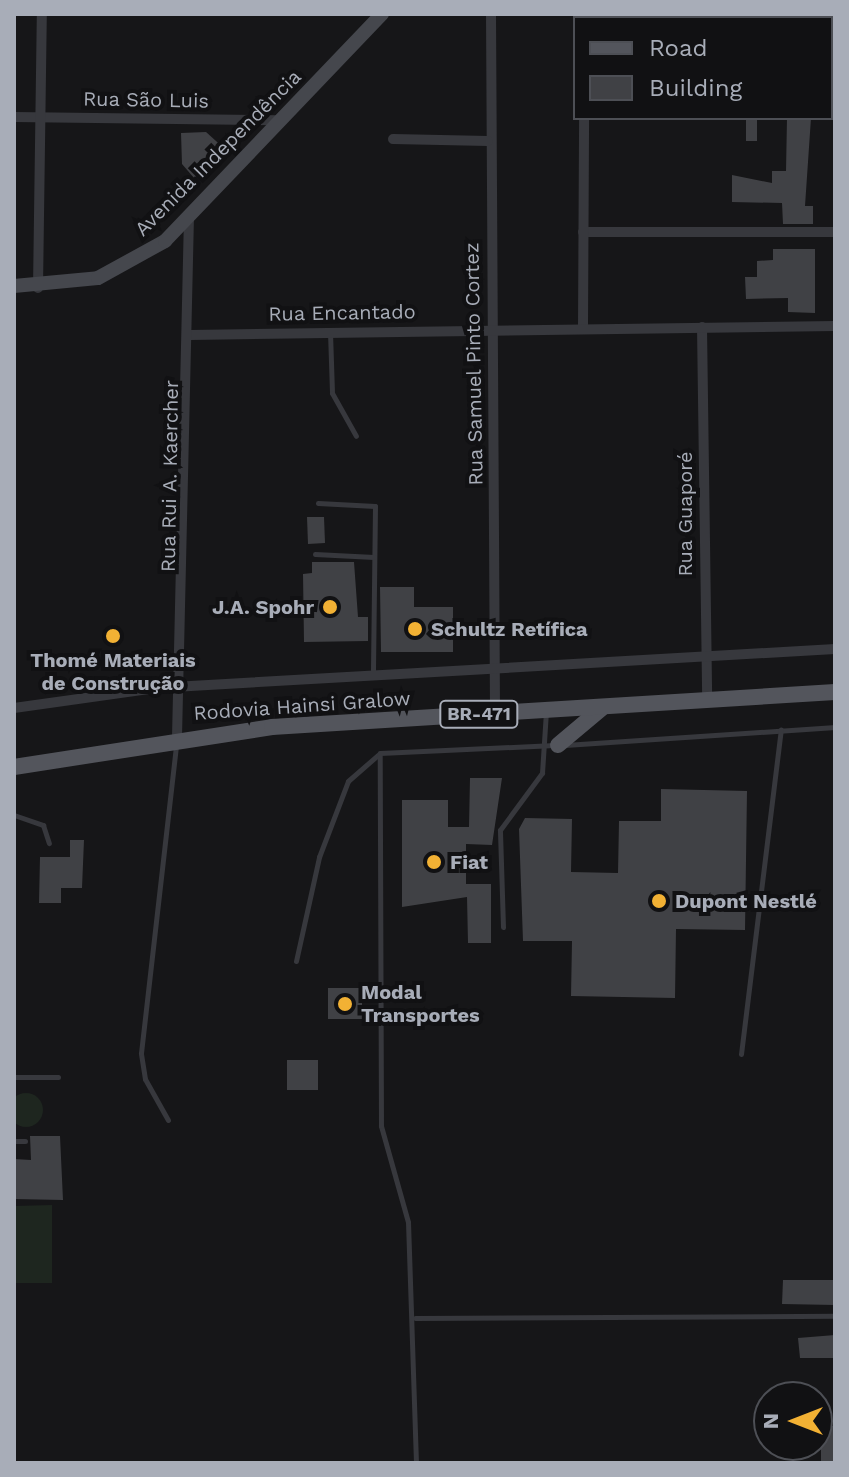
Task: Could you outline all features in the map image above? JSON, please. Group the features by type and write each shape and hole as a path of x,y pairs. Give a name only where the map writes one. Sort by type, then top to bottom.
{"main road":[{"name":"Avenida Independência","path":"14,286 38,288 120,269 189,216 382,14"},
{"name":"Rodovia Hainsi Gralow","path":"14,767 177,737 835,692"},
{"path":"552,746 603,707"}],"street":[{"path":"38,288 42,14"},
{"name":"Rua Samuel Pinto Cortez","path":"491,14 488,141 494,327 495,713"},
{"name":"Rua São Luis","path":"14,117 278,120"},
{"path":"583,326 584,120"},
{"path":"393,139 488,141"},
{"name":"Rua Rui A. Kaercher","path":"177,737 183,686 190,335 189,216"},
{"path":"583,232 835,232"},
{"name":"Rua Encantado","path":"190,335 494,327 835,326"},
{"name":"Rua Guaporé","path":"702,327 704,659 707,700"},
{"path":"14,708 183,686 373,673 704,659 835,649"}],"lane":[{"path":"330,331 332,393 356,436"},
{"path":"318,503 375,506 373,673"},
{"path":"315,554 374,557"},
{"path":"503,927 500,830 542,773 552,746 546,710"},
{"path":"296,961 319,857 348,781 380,753 552,746 835,727"},
{"path":"741,1054 781,729"},
{"path":"168,1120 145,1079 141,1053 177,737"},
{"path":"380,753 381,1126 408,1222 415,1318 416,1463"},
{"path":"14,815 43,825 49,843"},
{"path":"14,1077 58,1077"},
{"path":"14,1141 25,1141"},
{"path":"415,1318 835,1316"}],"shaded area":[{"path":"26,1093 38,1098 43,1110 38,1122 26,1127 14,1122 9,1110 14,1098"},
{"path":"52,1205 52,1283 14,1283 14,1206"}],"building":[{"path":"746,120 757,120 757,141 746,141"},
{"path":"787,120 811,120 805,206 813,206 813,224 783,224 782,203 732,202 732,175 772,183 772,171 786,171"},
{"path":"206,132 226,150 194,178 182,164 181,133"},
{"path":"773,249 815,249 815,313 788,312 788,298 746,299 745,277 757,277 757,261 773,260"},
{"path":"307,517 324,517 325,543 308,544"},
{"name":"J.A. Spohr","path":"312,562 354,562 358,617 368,617 368,641 304,642 303,574 312,573"},
{"name":"Schultz Retífica","path":"380,587 414,587 414,607 453,607 453,652 381,652"},
{"name":"Fiat","path":"470,778 502,778 492,845 466,844 466,884 491,884 491,943 468,943 467,897 402,907 402,800 448,800 448,827 469,827"},
{"name":"Dupont Nestlé","path":"661,789 747,791 745,930 676,929 675,998 571,996 572,941 523,941 519,829 525,818 572,819 571,872 618,873 619,821 661,821"},
{"path":"70,840 84,840 82,888 61,888 61,903 39,903 40,857 70,857"},
{"name":"Modal Transportes","path":"328,988 362,988 362,1019 328,1019"},
{"path":"287,1060 318,1060 318,1090 287,1090"},
{"path":"30,1136 60,1136 63,1200 14,1199 14,1159 31,1160"},
{"path":"783,1280 834,1280 835,1305 782,1304"},
{"path":"835,1335 835,1358 800,1358 798,1338"},
{"path":"835,1426 835,1463 821,1463 833,1461"}],"place":[{"name":"J.A. Spohr","path":"330,607"},
{"name":"Schultz Retífica","path":"415,629"},
{"name":"Thomé Materiais de Construção","path":"113,636"},
{"name":"Fiat","path":"434,862"},
{"name":"Dupont Nestlé","path":"659,901"},
{"name":"Modal Transportes","path":"345,1004"}]}
